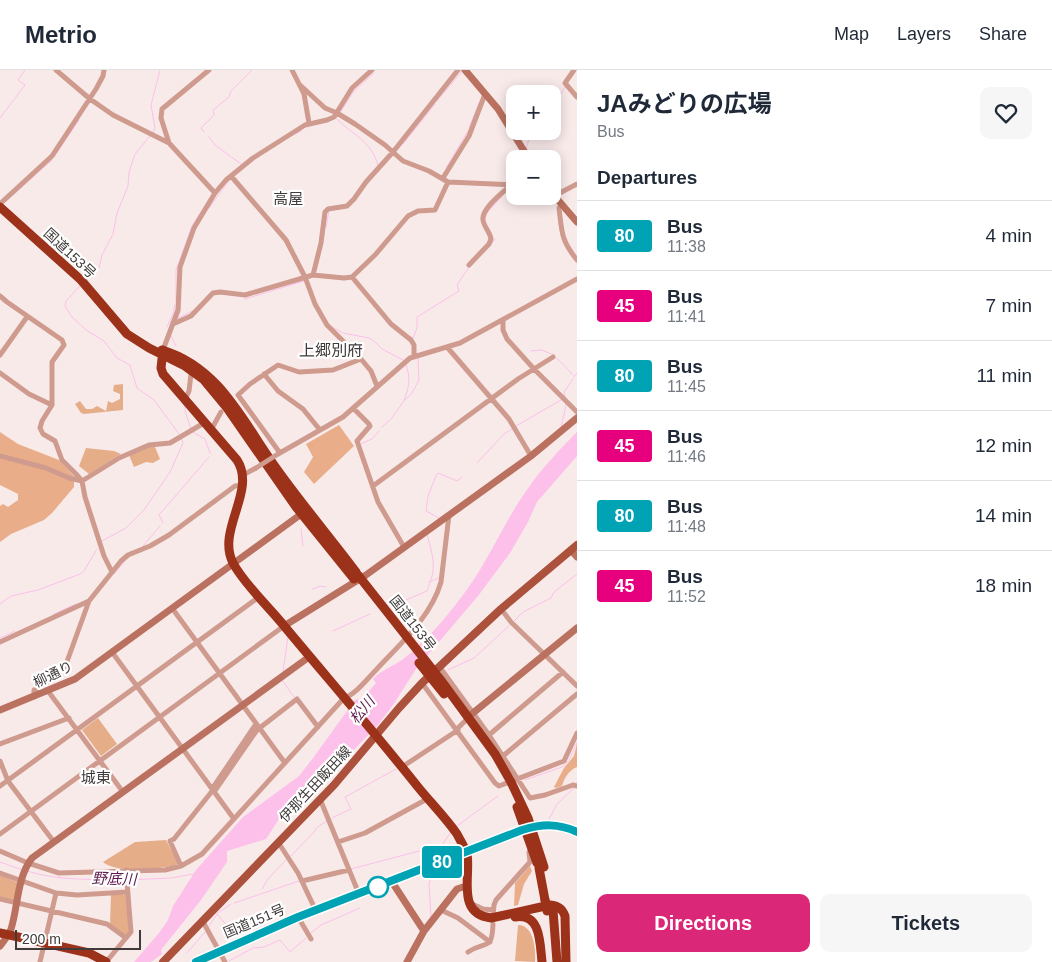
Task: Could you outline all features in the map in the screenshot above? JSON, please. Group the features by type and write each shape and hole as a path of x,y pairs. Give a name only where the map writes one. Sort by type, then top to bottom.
{"highway":[{"name":"国道153号","path":"0,206 78,277 118,322 140,340 163,352 175,354 195,365 219,386 305,511 356,577 440,679 495,754 528,818 548,899 558,960"},
{"path":"163,352 161,368 163,374 237,460 243,475 230,540 230,555 233,563 453,829 464,851 467,891 472,908 479,914 490,918 550,905 558,906 562,910 565,916 558,960"},
{"name":"国道151号","path":"196,962 298,917 522,830 552,825 577,832"},
{"path":"464,851 463,887 465,901 470,909 484,919 497,920 522,916 531,920 536,926 542,959"},
{"path":"4,934 89,953 106,962"}],"main road":[{"name":"伊那生田飯田線","path":"163,962 348,770 375,733 422,683 500,609 574,548"}],"street":[{"path":"56,70 90,99 113,114 169,143 215,193"},
{"path":"0,206 52,156 90,99 103,76 104,70"},
{"path":"169,143 162,118 162,108 207,70"},
{"path":"292,70 304,94 309,123"},
{"path":"163,352 178,310 180,267 194,228 215,193 231,176 253,158 309,123 330,120 337,113 352,88 372,70"},
{"path":"313,275 321,243 325,212 328,209 349,205 458,70"},
{"path":"465,70 507,123 523,150"},
{"path":"574,70 565,83 577,97"},
{"path":"300,85 325,108 337,113 385,145 403,161 430,171 445,180 506,184"},
{"path":"173,324 191,316 213,293 245,295 313,275 352,277 375,255 404,219 413,213 435,210 445,180 469,136 485,94"},
{"path":"231,176 286,240 305,277 315,304 327,325 371,371 377,386"},
{"path":"561,191 577,184"},
{"path":"469,265 489,244 491,239 482,218 484,213 506,191"},
{"path":"577,222 563,205 559,208 565,245 577,260"},
{"path":"352,277 391,324 411,340 414,345 414,357"},
{"path":"243,475 343,417 404,362 414,357 448,347 503,320 577,279"},
{"path":"0,296 62,340 64,345 52,362 52,405 41,424 41,432 55,441 62,460 82,481 85,497 104,556 112,572"},
{"path":"0,355 27,317"},
{"path":"503,320 503,330 507,339 534,370 577,412"},
{"path":"448,347 509,419 532,456"},
{"path":"373,486 518,379 553,358"},
{"path":"279,454 238,395 278,365 300,372 333,370 361,359"},
{"path":"0,373 28,394 52,405"},
{"path":"185,400 188,397 191,374"},
{"path":"264,374 278,391 303,408 320,430"},
{"path":"353,408 370,426 357,441 378,502 404,547"},
{"path":"0,456 46,468 69,478 82,481 124,455 149,445 168,443 208,426 221,412"},
{"path":"0,834 284,626 359,579 532,456 577,418"},
{"path":"34,697 34,690 62,673 89,601 125,558 156,543 235,486 242,485"},
{"name":"柳通り","path":"0,710 48,692 75,679 305,511"},
{"path":"0,851 28,864 59,873 165,870 181,866 202,854 318,726 365,681 420,620 438,592 441,582 449,515"},
{"path":"574,548 577,557"},
{"path":"0,786 259,596"},
{"path":"0,642 89,601"},
{"path":"172,608 285,763"},
{"path":"500,609 577,686"},
{"path":"402,767 457,729 473,713 577,628"},
{"path":"112,652 234,819"},
{"path":"0,946 4,934 10,931 22,880 28,864 54,842 309,656"},
{"path":"439,666 489,735 530,798 574,785 577,786"},
{"path":"489,735 563,672"},
{"path":"422,683 499,786 564,761 577,733"},
{"path":"48,692 123,792"},
{"path":"503,756 577,694"},
{"path":"181,866 170,841 174,839 213,790 258,726 297,699 318,726"},
{"path":"0,744 69,718"},
{"path":"0,761 8,781 54,842"},
{"path":"338,842 365,833 427,799"},
{"path":"320,800 360,894"},
{"path":"470,903 493,913 496,900 530,862 530,854 522,830"},
{"path":"278,842 302,881 316,911"},
{"path":"302,881 349,870"},
{"path":"106,962 131,932 126,872"},
{"path":"0,873 56,893 77,895 128,890"},
{"path":"392,882 424,931"},
{"path":"407,962 424,931 457,889 463,887"},
{"path":"40,962 56,893"},
{"path":"0,899 107,924 126,938"},
{"path":"441,910 458,918 490,942"},
{"path":"298,917 311,939"},
{"path":"202,920 225,962"},
{"path":"468,952 490,942 493,924"}],"shaded area":[{"path":"123,384 123,410 84,414 81,413 75,404 80,401 86,409 92,409 97,406 106,411 108,401 112,403 120,399 120,394 113,391 114,385"},
{"path":"339,425 354,446 314,484 304,472 313,457 306,444"},
{"path":"0,432 18,444 59,460 74,476 74,487 44,520 11,534 0,542 0,506 3,504 8,507 18,500 18,494 0,485"},
{"path":"149,447 155,447 160,459 153,463 146,462 134,467 129,455"},
{"path":"86,448 114,451 121,454 89,474 79,466"},
{"path":"98,718 117,744 101,756 82,730"},
{"path":"577,743 577,767 567,775 562,786 556,788 554,787 564,768 574,756"},
{"path":"166,840 178,863 177,865 150,869 128,869 109,866 103,862 135,842"},
{"path":"530,866 532,871 524,884 518,905 514,906 515,883"},
{"path":"0,875 19,883 14,901 0,898"},
{"path":"111,894 127,895 129,931 127,934 124,935 110,925"},
{"path":"518,925 528,929 531,934 535,951 535,962 515,961"}],"water":[{"name":"松川","path":"577,432 577,456 537,502 510,553 478,596 416,669 378,725 344,760 322,773 279,819 266,839 227,851 227,862 201,900 161,950 162,954 151,962 134,962 168,920 173,906 196,870 243,817 299,776 355,700 363,698 376,683 373,679 407,656 424,641 447,615 476,576 529,487 552,458"}],"waterway":[{"path":"0,118 25,85 18,80 25,70"},
{"path":"153,133 155,128 151,105 160,70"},
{"path":"204,132 201,128 214,115 213,110 229,97 231,91 252,70"},
{"path":"437,101 462,71"},
{"path":"341,111 354,91 374,73"},
{"path":"561,94 565,87"},
{"path":"469,128 479,103"},
{"path":"403,144 435,104"},
{"path":"336,118 366,143 375,156 378,165"},
{"path":"54,157 79,120"},
{"path":"293,135 301,131"},
{"path":"446,168 468,131"},
{"path":"87,280 99,268 102,255 113,234 117,213 128,186 129,172 135,154 150,136"},
{"path":"209,137 215,145 241,164"},
{"path":"526,149 529,140"},
{"path":"13,195 52,160"},
{"path":"209,208 230,179"},
{"path":"485,219 487,213 503,195"},
{"path":"176,301 176,270 192,226 209,199"},
{"path":"326,227 329,211"},
{"path":"492,243 495,239"},
{"path":"413,338 417,328 417,317 459,291 457,285 469,267"},
{"path":"245,299 304,281"},
{"path":"80,286 66,301 65,306 72,317 86,330 104,341 117,358 130,365 137,388 154,400 179,434"},
{"path":"204,299 210,293"},
{"path":"180,313 181,296"},
{"path":"167,327 175,305"},
{"path":"177,319 192,311"},
{"path":"178,318 179,314"},
{"path":"332,327 343,333 369,338 382,349 403,360"},
{"path":"171,336 176,346"},
{"path":"531,351 541,350 552,354"},
{"path":"382,427 392,418 412,393 419,380 418,358"},
{"path":"557,358 573,375"},
{"path":"404,400 409,383 406,365"},
{"path":"574,377 577,373"},
{"path":"565,397 564,392 573,379"},
{"path":"516,426 561,400"},
{"path":"561,428 566,405"},
{"path":"185,406 191,429"},
{"path":"477,463 504,434 512,429"},
{"path":"360,444 372,439 379,431"},
{"path":"193,432 205,439 210,453"},
{"path":"102,541 126,528 144,510 170,472 183,443 181,437"},
{"path":"163,523 159,515 209,457"},
{"path":"439,518 426,511 428,496 436,476 438,473 457,481 462,477"},
{"path":"143,546 160,526"},
{"path":"301,529 303,546"},
{"path":"406,600 427,591 432,578 433,560 427,534"},
{"path":"0,604 11,596 38,590 80,574 84,571 97,549"},
{"path":"114,574 125,561"},
{"path":"514,621 523,612 551,598 554,592 577,574"},
{"path":"429,582 438,578"},
{"path":"312,589 321,586 326,587"},
{"path":"397,609 401,606 402,600"},
{"path":"54,614 76,604"},
{"path":"333,631 370,614"},
{"path":"448,670 474,658 511,624"},
{"path":"0,638 15,631"},
{"path":"283,672 288,636"},
{"path":"282,680 294,697"},
{"path":"525,780 565,765 577,742"},
{"path":"332,818 351,809 345,797 396,769"},
{"path":"549,819 557,804 575,787"},
{"path":"457,826 498,796"},
{"path":"291,856 316,828 327,821"},
{"path":"439,856 442,845 451,832"},
{"path":"351,869 442,845"},
{"path":"262,889 268,879 286,860"},
{"name":"野底川","path":"0,862 23,870"},
{"name":"野底川","path":"27,871 63,878 124,880"},
{"name":"野底川","path":"128,880 171,878 193,874"},
{"path":"431,878 429,884 431,917"},
{"path":"234,903 299,881"},
{"path":"209,926 218,913 231,904"},
{"path":"311,933 321,925 360,908"},
{"path":"217,914 230,929"},
{"path":"187,953 205,932"},
{"path":"229,961 253,948 264,947 280,940 290,952 306,938"}],"bus line":[{"name":"80","path":"196,962 298,917 522,830 552,825 577,832"}],"district":[{"name":"高屋","path":"288,199"},
{"name":"上郷別府","path":"331,350"},
{"name":"城東","path":"96,778"}]}
